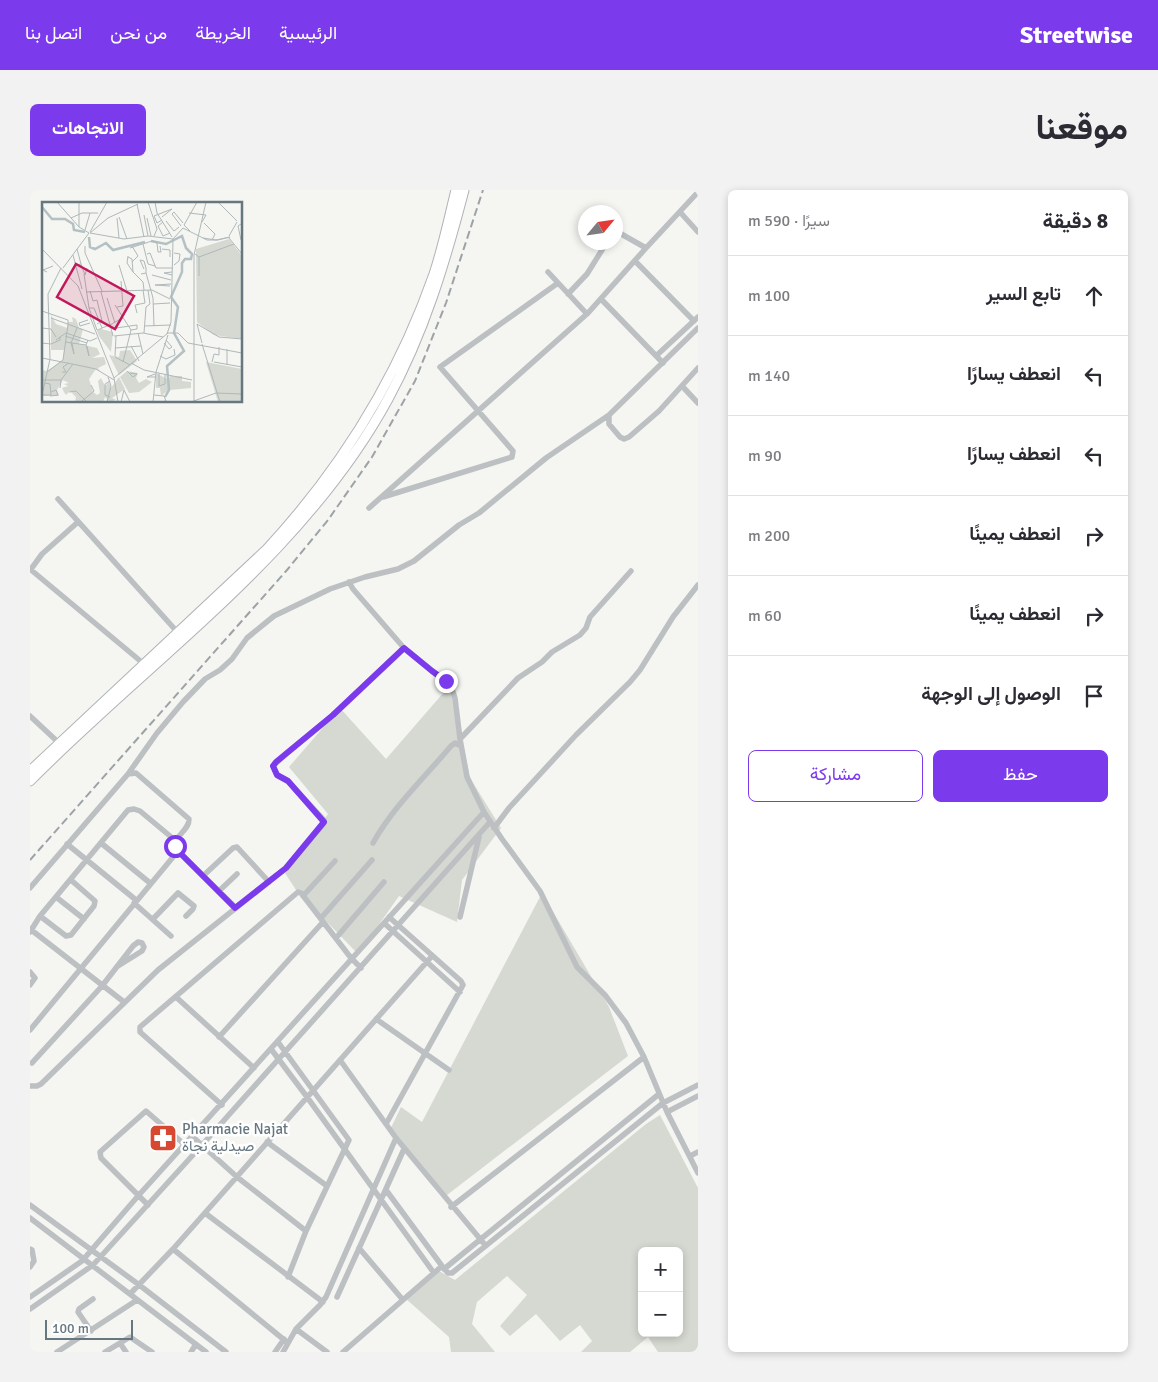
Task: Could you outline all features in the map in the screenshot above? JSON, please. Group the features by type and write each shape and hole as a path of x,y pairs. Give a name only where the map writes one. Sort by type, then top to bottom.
{"street":[{"path":"30,780 180,636 294,520 319,488 357,433 391,376 414,327 436,268 456,190"},
{"path":"30,771 144,664 180,636 272,554 299,524 352,456 376,420 398,380 427,313 448,253 464,190"},
{"path":"369,508 587,314 698,192"},
{"path":"680,212 698,231"},
{"path":"623,235 646,248"},
{"path":"568,294 588,274 602,250"},
{"path":"635,261 696,319 656,356"},
{"path":"548,272 587,314"},
{"path":"381,497 512,456 513,451 440,366 558,283"},
{"path":"601,299 663,363"},
{"path":"30,888 128,774 157,733 183,702 205,679 220,670 232,659 248,638 282,611 330,589 398,569 414,561 459,525 479,514 546,458 609,415 698,330"},
{"path":"609,415 608,424 620,437 624,439 629,437 660,411 698,368"},
{"path":"682,386 698,403"},
{"path":"58,499 180,636"},
{"path":"78,522 42,554 30,569 144,664"},
{"path":"460,739 518,678 542,662 552,652 584,632 590,617 631,572"},
{"path":"350,582 353,590 404,648 451,686 456,704 467,777 484,812 544,897 566,949 577,967 613,1005 626,1023 644,1057 667,1112 698,1173"},
{"path":"30,1309 93,1265 101,1257 479,835 509,808 576,735 640,670 673,617 698,585"},
{"path":"30,1086 41,1084 170,959 286,868 324,822 288,781 277,775 273,766 333,715 404,648"},
{"path":"30,716 59,743"},
{"path":"373,843 385,822 451,746 455,743 461,746"},
{"path":"128,774 136,773 187,815 189,823 176,841 175,851 178,851 235,908"},
{"path":"124,1002 31,930 40,916 126,812 134,809 140,811 176,841"},
{"path":"30,1297 84,1259 138,1196 484,812"},
{"path":"460,917 479,835"},
{"path":"100,843 150,883"},
{"path":"67,844 135,901 171,936"},
{"path":"203,876 232,848 236,847 269,882"},
{"path":"30,1030 178,851"},
{"path":"220,1037 372,860"},
{"path":"303,896 335,861"},
{"path":"218,891 237,874"},
{"path":"40,916 68,936 71,935 94,906 95,902 71,880"},
{"path":"336,938 384,882"},
{"path":"222,1105 140,1030 141,1025 176,998 298,892 300,892 361,968"},
{"path":"153,919 178,893 194,906 186,916"},
{"path":"56,897 84,919"},
{"path":"386,1124 463,985 462,982 389,917"},
{"path":"384,923 460,992"},
{"path":"32,1063 102,986 136,942 142,943 144,947 142,951 118,966"},
{"path":"130,1294 173,1249 432,956"},
{"path":"30,972 35,978 30,985"},
{"path":"176,998 254,1068"},
{"path":"376,1019 449,1070"},
{"path":"278,1042 349,1140 306,1231 288,1277"},
{"path":"271,1049 308,1097 434,1273"},
{"path":"451,1207 644,1057"},
{"path":"340,1060 404,1149 451,1207 486,1246"},
{"path":"386,1190 443,1268 448,1273 452,1273 663,1103 698,1085"},
{"path":"344,1352 434,1273 480,1240 659,1094"},
{"path":"667,1112 698,1096"},
{"path":"148,1205 101,1158 102,1150 146,1112 186,1144"},
{"path":"193,1137 237,1177 306,1231"},
{"path":"275,1352 323,1302 396,1138"},
{"path":"267,1142 327,1186"},
{"path":"337,1297 404,1149"},
{"path":"690,1156 698,1152"},
{"path":"549,1184 555,1191"},
{"path":"30,1204 226,1352"},
{"path":"204,1213 323,1302"},
{"path":"30,1218 206,1352"},
{"path":"359,1248 403,1300"},
{"path":"30,1249 34,1256 34,1262 30,1267"},
{"path":"173,1249 286,1341"},
{"path":"91,1331 78,1312 79,1309 93,1299"},
{"path":"61,1351 137,1300"},
{"path":"296,1329 327,1352"},
{"path":"105,1352 128,1337 132,1337 152,1352"},
{"path":"283,1352 286,1341"},
{"path":"120,1342 126,1352"},
{"path":"191,1352 196,1344"}],"shaded area":[{"path":"451,684 470,778 501,828 462,880 457,922 399,896 358,954 296,890 285,873 328,814 289,767 340,708 386,759"},
{"path":"542,893 609,1007 628,1056 447,1195 389,1132 401,1107 422,1122"},
{"path":"660,1115 698,1188 698,1352 658,1352 648,1337 630,1352 581,1352 592,1341 580,1325 560,1341 536,1314 510,1336 500,1326 527,1295 507,1276 477,1302 472,1324 495,1352 451,1352 449,1337 405,1298 439,1271 455,1280 646,1124"}],"railway":[{"path":"30,860 287,570 328,520 372,457 415,381 446,303 483,190"}],"place":[{"name":"Pharmacie Najat صيدلية نجاة","path":"163,1138"}],"route":[{"path":"175,846 175,851 178,851 235,908 286,868 324,822 288,781 277,775 273,766 276,762 322,725 404,648 446,681"}]}
